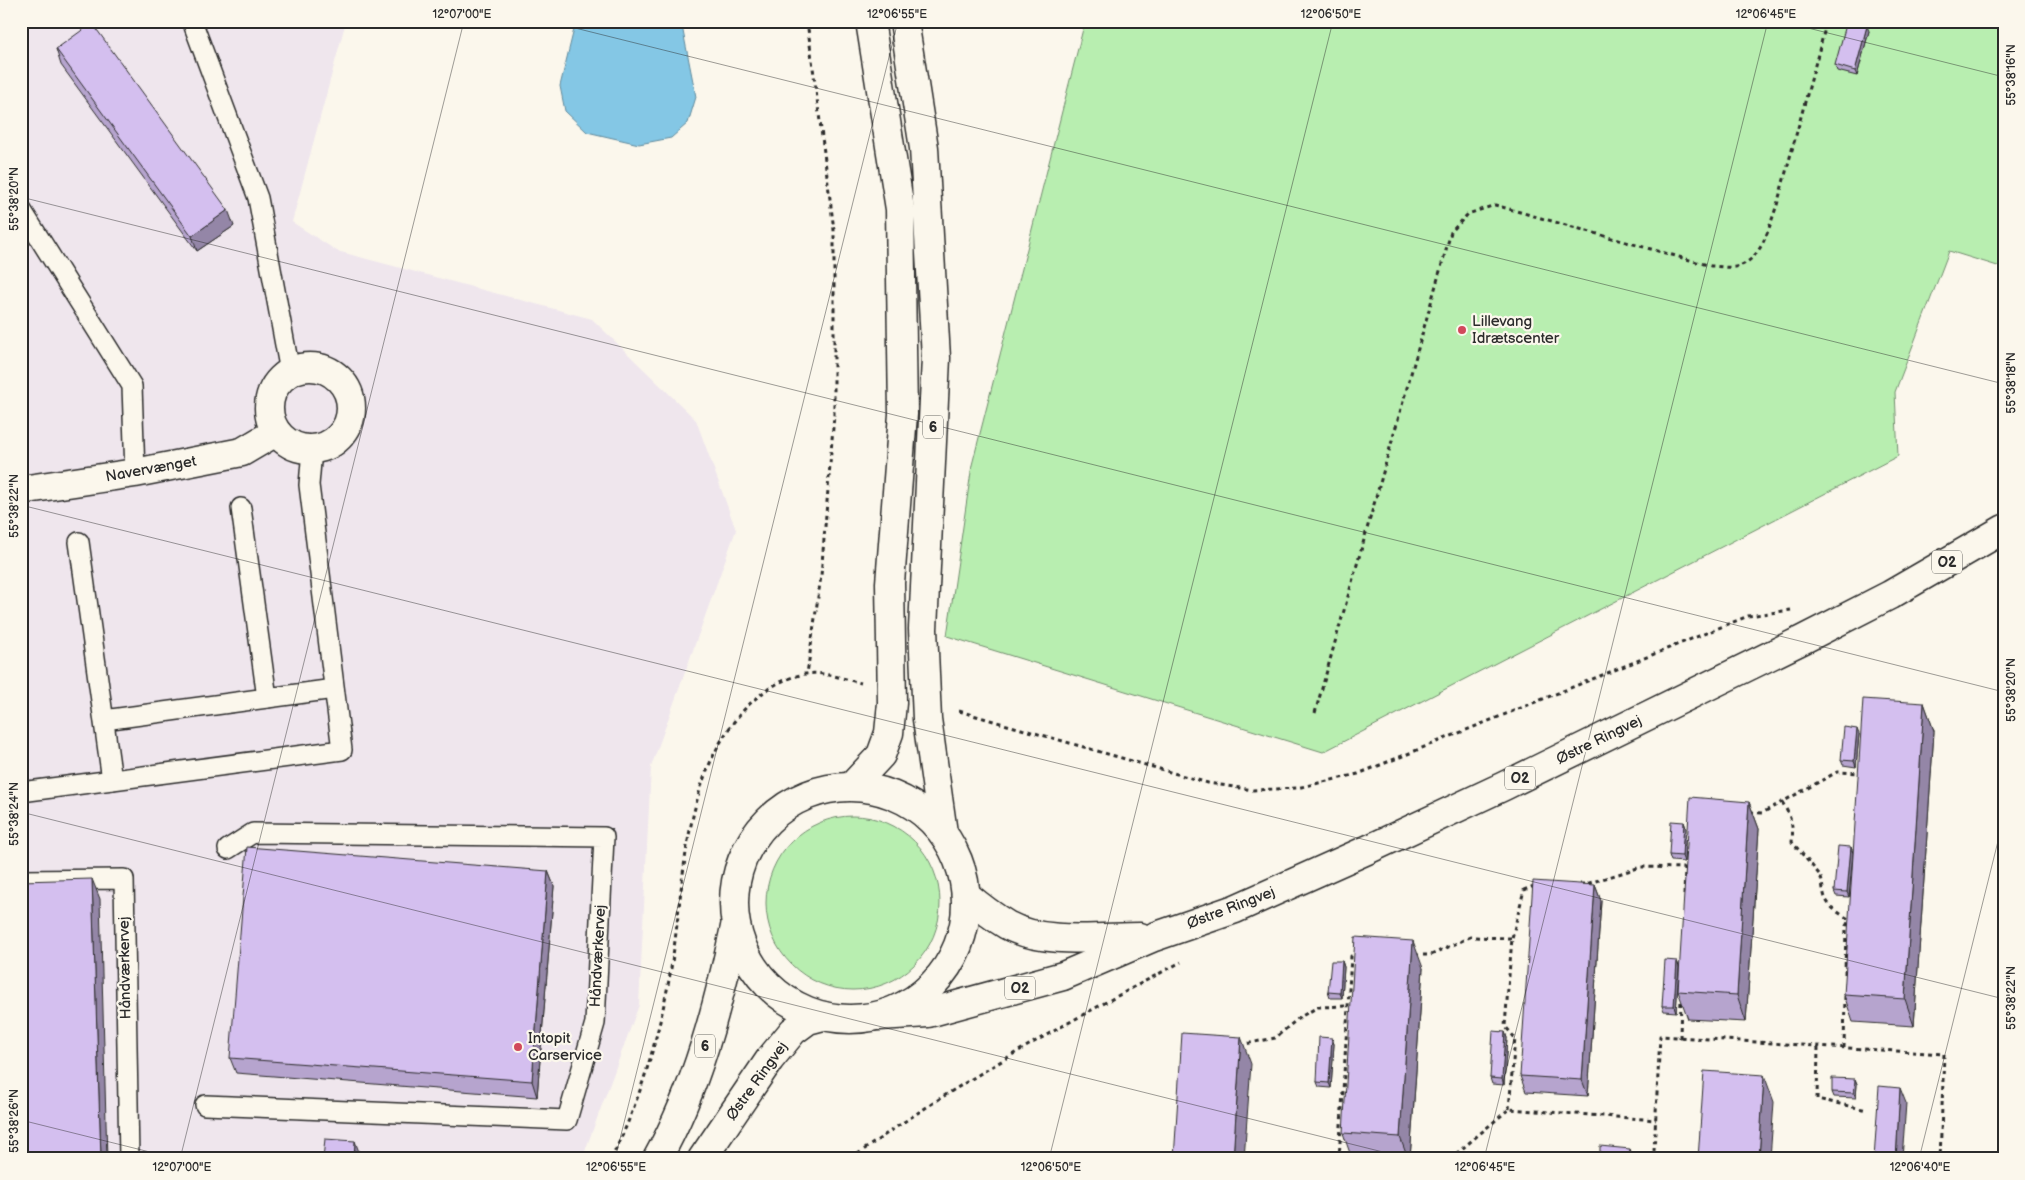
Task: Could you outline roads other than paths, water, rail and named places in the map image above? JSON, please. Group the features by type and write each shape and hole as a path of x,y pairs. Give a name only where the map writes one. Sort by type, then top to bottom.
{"main road":[{"name":"6","path":"852,786 881,755 889,733 892,703 890,583 903,414 900,209 870,21"},
{"name":"6","path":"904,21 924,148 936,358 923,629 927,719 943,834"},
{"path":"303,367 316,367 330,372 340,380 348,391 351,417 346,430 337,440 312,450 298,448 286,442 276,432 268,406 272,392 279,381 290,372 303,367"},
{"name":"Navervænget","path":"21,490 135,473 242,452 276,432"},
{"name":"Østre Ringvej","path":"879,1016 928,1013 1063,976 1154,937 1235,909 1504,786 1890,595 2004,529"},
{"name":"6","path":"852,786 873,789 887,793 912,805 929,818 943,834 957,859 962,873 966,895 966,915 962,935 955,954 945,971 916,999 898,1009 879,1016 842,1020 802,1010 782,999 752,967 735,926 733,899 739,864 748,845 760,828 792,801 811,793 832,788 852,786"},
{"name":"Østre Ringvej","path":"966,895 1008,926 1030,934 1062,938 1154,937"},
{"name":"6","path":"657,1159 685,1098 706,1041 722,986 735,926"},
{"name":"Østre Ringvej","path":"702,1159 770,1059 793,1031 808,1020 822,1016"}],"lane":[{"path":"192,21 258,198 290,372"},
{"path":"21,209 132,386 135,473"},
{"path":"21,792 342,750 309,485 312,450"},
{"path":"240,508 267,698"},
{"path":"79,542 112,780"},
{"path":"104,720 334,689"},
{"name":"Håndværkervej","path":"205,1105 567,1120 595,1023 604,837 253,833 228,849"},
{"name":"Håndværkervej","path":"21,880 124,879 129,1159"}],"water":[{"path":"576,21 681,21 696,97 688,123 671,138 639,144 587,132 565,111 560,86"}],"place":[{"name":"Lillevang Idrætscenter","path":"1462,330"},
{"name":"Intopit Carservice","path":"518,1047"}]}
